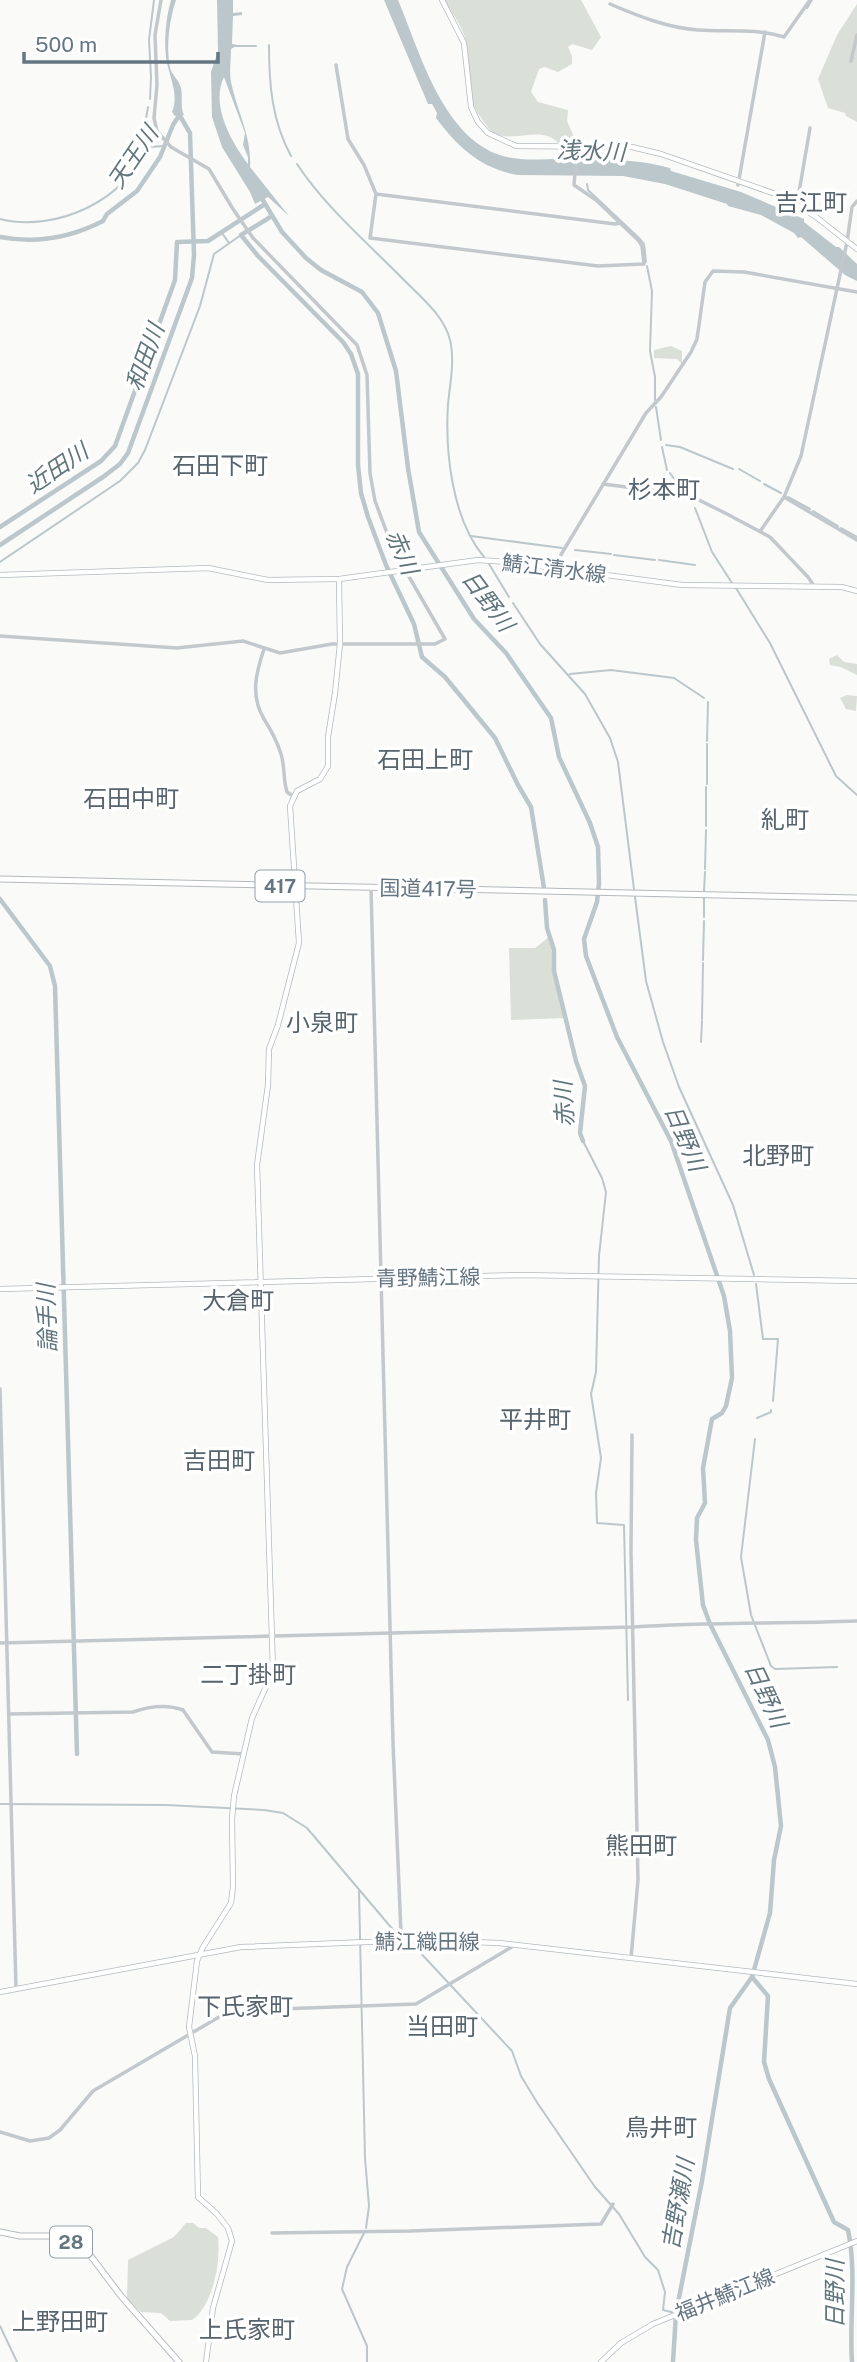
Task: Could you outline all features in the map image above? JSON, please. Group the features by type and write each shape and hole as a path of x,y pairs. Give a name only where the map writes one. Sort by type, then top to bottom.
{"main road":[{"path":"442,0 464,43 471,107 478,122 488,133 516,146 640,149 661,154 797,204 857,249"},
{"name":"鯖江清水線","path":"0,575 208,568 268,580 340,579 468,561 497,561 682,584 842,587 857,591"},
{"path":"206,2362 212,2308 232,2241 228,2228 218,2214 198,2197 195,2056 189,2033 191,1998 199,1954 232,1903 233,1809 252,1718 273,1671 257,1165 268,1085 269,1049 278,1025 299,943 290,806 293,796 303,787 318,781 327,769 328,737 340,644 340,579"},
{"name":"国道417号","path":"0,879 857,898"},
{"name":"青野鯖江線","path":"0,1289 522,1275 857,1281"},
{"name":"鯖江織田線","path":"0,1992 265,1944 417,1940 515,1945 857,1984"},
{"name":"28","path":"0,2232 20,2236 50,2236 81,2248 179,2362"},
{"name":"福井鯖江線","path":"601,2362 633,2335 668,2318 857,2241"}],"street":[{"path":"0,636 182,648 243,641 264,649 290,652 340,644 435,644 445,639 384,530 372,488 367,375 361,355 348,335 250,234 209,169 164,142 157,131 154,118 157,85 155,35 160,0"},
{"path":"610,4 639,17 692,29 765,31 784,37 810,0"},
{"path":"738,183 765,31"},
{"path":"851,61 857,34"},
{"path":"336,65 348,139 376,194 370,238 598,266 644,264 639,241 587,193 574,185 577,149"},
{"path":"797,204 810,128"},
{"path":"376,194 620,223"},
{"path":"761,530 784,497 801,456 847,243 852,207 857,201"},
{"path":"553,568 646,413 661,397 691,352 697,339 705,282 711,273 718,270 744,272 857,292"},
{"path":"603,484 688,495 761,530 797,564 814,586"},
{"path":"784,497 857,540"},
{"path":"264,649 254,680 256,699 282,756 286,789 293,796"},
{"path":"371,888 390,1632 401,1933"},
{"path":"0,1389 16,1989"},
{"path":"631,1958 638,1880 631,1525 632,1436"},
{"path":"0,1643 633,1627 677,1623 857,1621"},
{"path":"9,1714 133,1712 150,1707 176,1707 183,1710 212,1752 244,1754"},
{"path":"0,2132 30,2141 49,2138 60,2130 93,2091 189,2033 224,2016 279,2008 416,2004 515,1945"},
{"path":"272,2233 601,2224 613,2204"}],"shaded area":[{"path":"171,0 176,0 169,34 169,60 171,71 181,88 184,115 175,116 172,112 174,92 165,50"},
{"path":"217,0 233,0 233,13 242,12 242,15 233,16 232,44 238,45 231,49 230,78 246,135 250,167 289,216 268,197 255,204 222,147 212,117 211,72 218,51","holes":["224,77 245,133 243,145 248,164 230,135 221,111 220,88"]},
{"path":"384,0 398,0 437,93 466,134 485,148 520,159 643,162 670,168 671,171 741,192 804,219 804,222 839,247 857,264 857,281 845,275 801,237 798,238 794,233 761,215 665,184 623,176 517,175 481,162 462,147 436,118 437,113 432,104 428,104"},
{"path":"445,0 581,0 601,37 592,50 572,44 568,47 572,64 558,72 545,67 539,69 531,92 538,102 568,110 567,121 575,139 568,144 559,144 544,135 509,136 492,132 472,102 466,41"},
{"path":"857,4 857,122 845,113 828,108 818,79 837,35"},
{"path":"671,346 682,351 682,364 677,359 654,358 654,350"},
{"path":"837,655 844,662 857,664 857,675 830,665 829,659"},
{"path":"847,695 857,696 856,711 846,709 840,698"},
{"path":"549,937 552,971 565,1018 511,1020 509,948 535,948"},
{"path":"186,2223 206,2228 218,2237 217,2270 205,2305 192,2320 170,2321 161,2313 141,2312 127,2299 128,2260 174,2237"}],"waterway":[{"path":"150,99 149,40 154,0"},
{"path":"807,8 812,0"},
{"path":"269,45 273,102 280,130 291,156"},
{"path":"236,46 256,46"},
{"path":"0,219 44,221 87,208 107,196 138,164 148,139 145,128 148,107"},
{"name":"天王川","path":"0,237 27,240 53,238 78,232 103,221 107,214 137,191 160,157 180,114"},
{"name":"和田川","path":"0,545 103,477 120,464 128,453 192,278 194,255 190,133 180,116"},
{"path":"147,147 165,146"},
{"path":"297,164 332,208 428,304 447,330 452,356 447,423 453,484 464,524 484,557"},
{"path":"587,184 588,190 644,244 646,262"},
{"name":"日野川","path":"261,197 282,232 306,258 321,270 362,292 378,313 396,371 419,532 474,619 506,653 551,718 559,757 590,823 598,847 597,902 584,939 586,956 617,1037 671,1141 724,1296 730,1331 732,1378 726,1406 722,1413 712,1419 703,1468 705,1503 697,1518 696,1540 703,1605 768,1740 775,1767 781,1826 774,1860 770,1913 752,1977 730,2008 702,2181 676,2313 673,2362"},
{"name":"近田川","path":"0,527 101,461 115,446 175,280 177,242 208,241 265,204"},
{"name":"赤川","path":"272,216 241,235 258,256 343,342 351,354 358,374 358,465 361,493 368,517 386,565 414,624 422,657 445,677 495,738 531,807 544,888"},
{"path":"222,233 229,243"},
{"path":"0,562 120,481 138,463 200,306 214,254 241,235"},
{"path":"647,266 652,291 650,351 655,377 655,400"},
{"path":"656,407 661,440"},
{"path":"666,445 680,447 733,469"},
{"path":"662,447 667,470"},
{"path":"739,469 760,481"},
{"path":"670,473 683,492"},
{"path":"764,484 781,493"},
{"path":"788,497 810,509"},
{"path":"695,508 712,552 732,583"},
{"path":"813,511 838,526"},
{"path":"841,528 857,537"},
{"path":"471,536 562,548"},
{"path":"575,550 611,554"},
{"path":"614,555 655,560"},
{"path":"659,560 695,565"},
{"path":"489,564 509,597"},
{"path":"736,588 770,643 836,776 857,795"},
{"path":"513,603 540,644 585,694 610,738 618,762 634,889"},
{"path":"570,674 611,670 674,678 704,698"},
{"path":"707,741 708,702"},
{"path":"707,744 707,784"},
{"path":"706,787 706,826"},
{"path":"705,869 706,830"},
{"path":"704,891 705,872"},
{"path":"635,897 646,981 663,1042 679,1087 733,1205 754,1275"},
{"path":"704,898 704,917"},
{"name":"論手川","path":"0,899 50,966 55,986 77,1754"},
{"name":"赤川","path":"545,900 547,928 554,950 554,971 576,1061 585,1086 580,1133 583,1141"},
{"path":"703,960 704,921"},
{"path":"702,1019 703,963"},
{"path":"701,1042 702,1021"},
{"path":"583,1141 602,1178 606,1192 599,1256 596,1372 591,1394 601,1458 596,1493 597,1523 624,1525 628,1700"},
{"path":"756,1284 763,1339 778,1339 773,1401"},
{"path":"757,1418 771,1410"},
{"path":"755,1439 741,1557 751,1615 771,1666 775,1669 837,1667"},
{"path":"0,1804 166,1805 283,1813 307,1828 400,1938"},
{"path":"359,1891 365,2158 369,2206 366,2228"},
{"path":"408,1943 415,1947 512,2051 521,2076 538,2104 595,2187 619,2214 645,2257 658,2270 665,2292 663,2310 675,2313"},
{"name":"日野川","path":"752,1977 768,1996 764,2062 769,2079 834,2222 848,2230 852,2262 852,2362"},
{"path":"364,2233 347,2267 342,2289 367,2346 367,2362"},
{"path":"0,2326 17,2362"}],"district":[{"name":"吉江町","path":"811,203"},
{"name":"石田下町","path":"220,466"},
{"name":"杉本町","path":"664,490"},
{"name":"石田上町","path":"425,760"},
{"name":"石田中町","path":"131,799"},
{"name":"糺町","path":"785,820"},
{"name":"小泉町","path":"322,1023"},
{"name":"北野町","path":"778,1156"},
{"name":"大倉町","path":"238,1301"},
{"name":"平井町","path":"535,1420"},
{"name":"吉田町","path":"219,1461"},
{"name":"二丁掛町","path":"248,1675"},
{"name":"熊田町","path":"641,1846"},
{"name":"下氏家町","path":"245,2007"},
{"name":"当田町","path":"442,2027"},
{"name":"鳥井町","path":"661,2128"},
{"name":"上野田町","path":"60,2322"},
{"name":"上氏家町","path":"247,2330"}],"water label":[{"name":"浅水川","path":"591,151"},
{"name":"吉野瀬川","path":"678,2204"}]}
